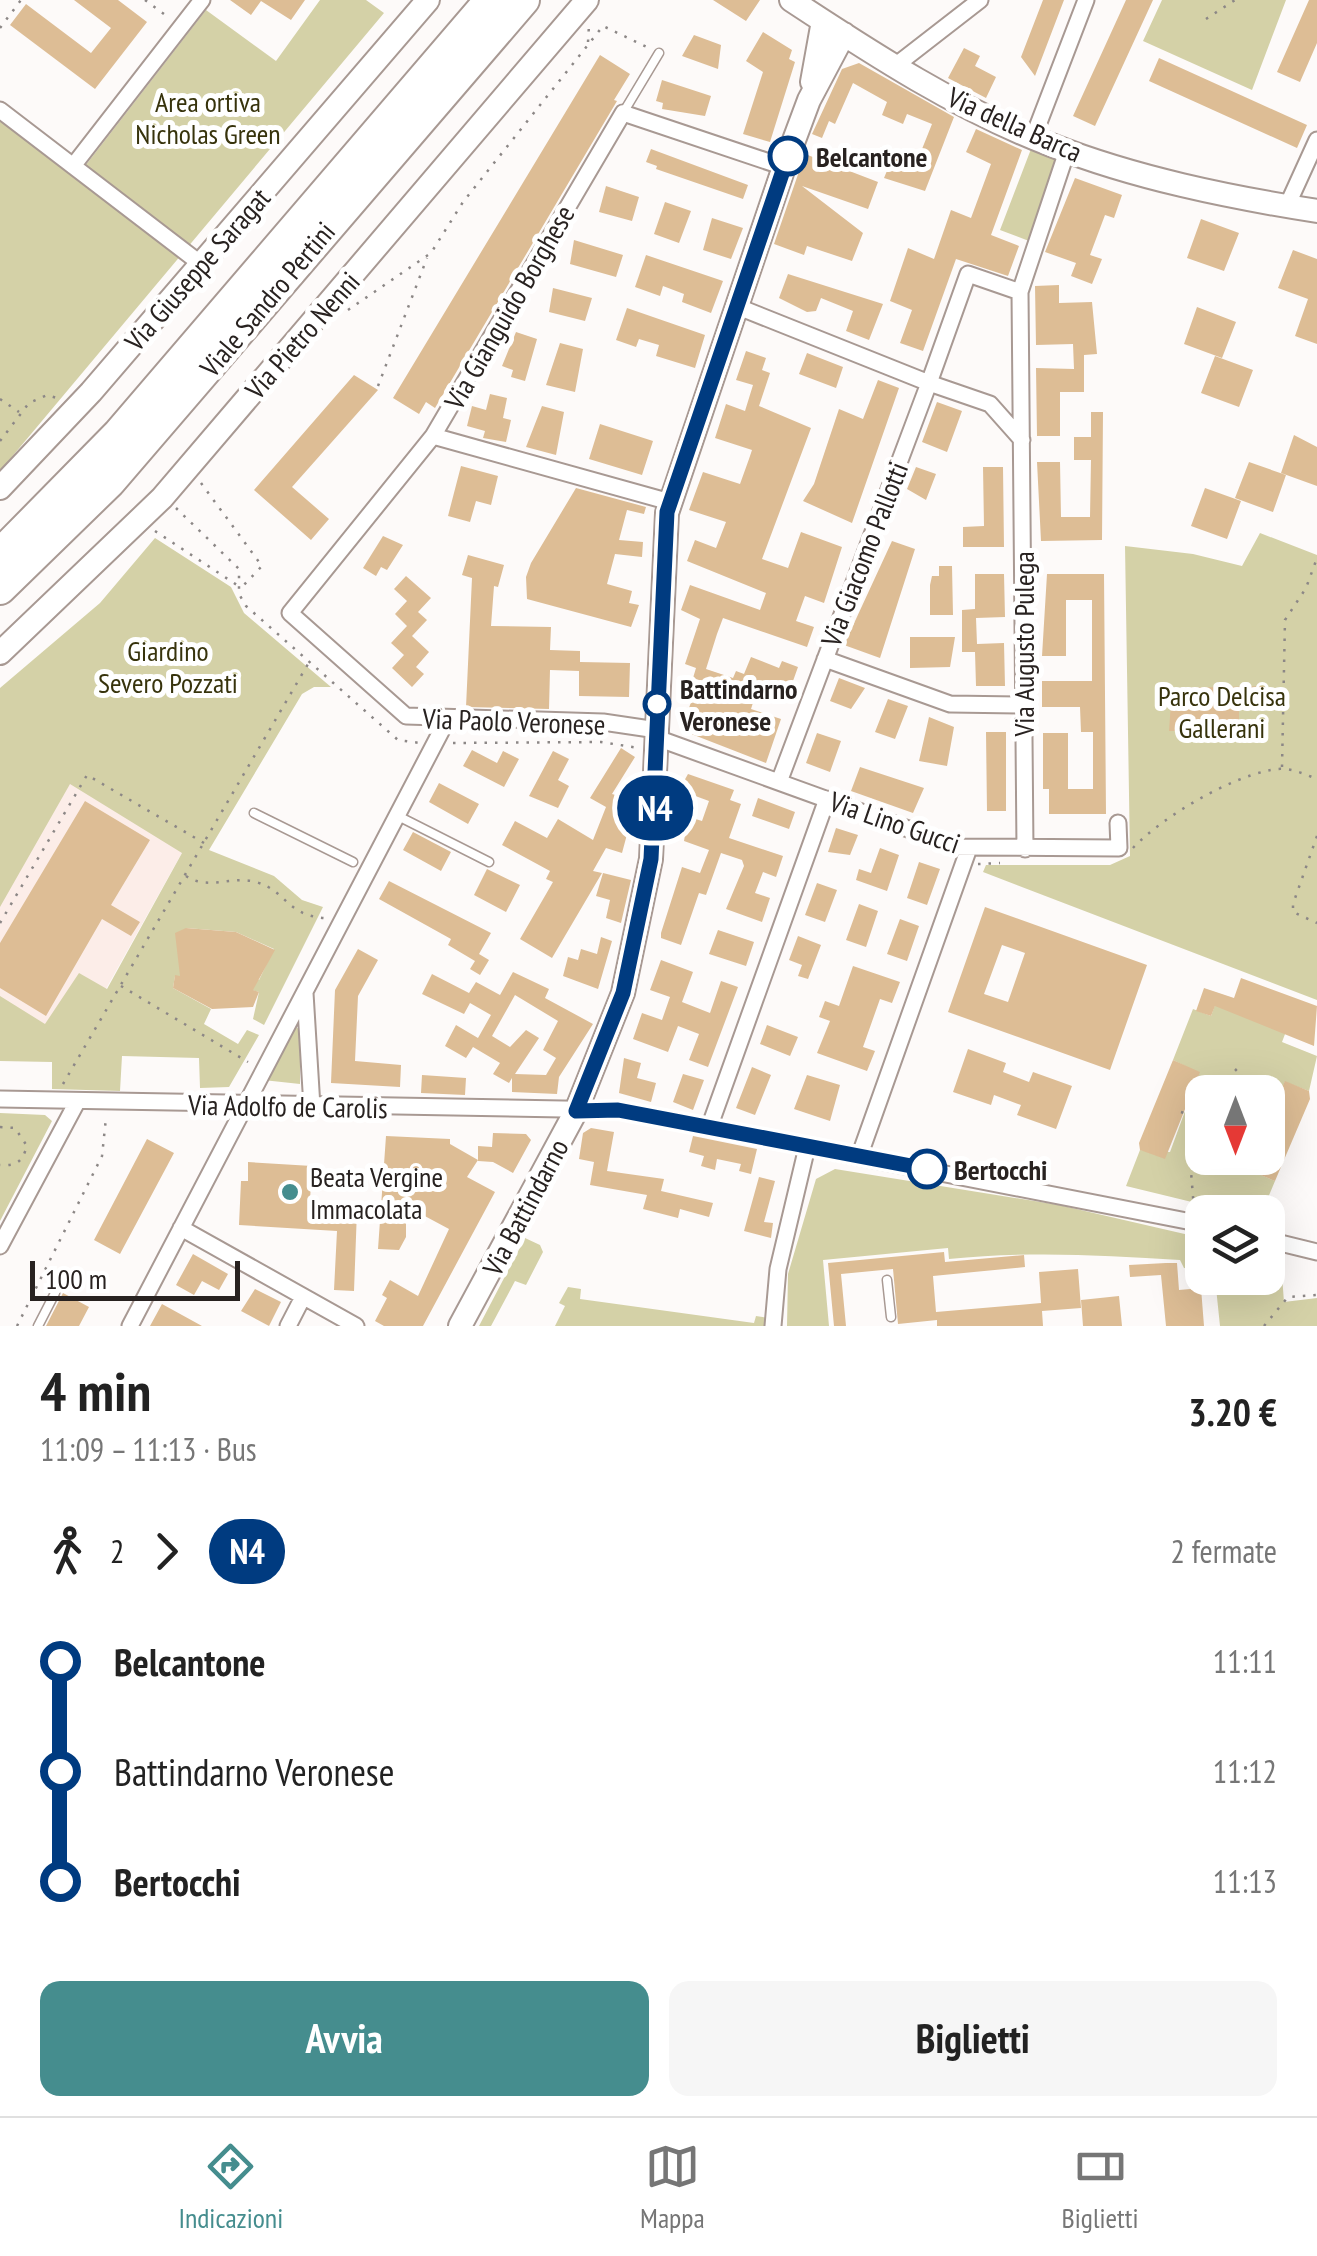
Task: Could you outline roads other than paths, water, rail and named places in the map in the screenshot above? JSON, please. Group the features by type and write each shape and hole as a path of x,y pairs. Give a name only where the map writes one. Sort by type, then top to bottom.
{"highway":[{"name":"Viale Sandro Pertini","path":"0,554 118,434 490,0"},
{"name":"Viale Sandro Pertini","path":"0,589 110,482 524,0"}],"street":[{"path":"73,166 202,0"},
{"name":"Via Giuseppe Saragat","path":"0,488 92,392 428,0"},
{"name":"Via Pietro Nenni","path":"0,653 87,575 162,498 587,0"},
{"name":"Via della Barca","path":"791,0 896,66 1033,138 1067,151 1317,211"},
{"path":"896,66 980,0"},
{"path":"1033,138 1086,0"},
{"name":"Via Battindarno","path":"810,100 823,21"},
{"name":"Via Battindarno","path":"460,1326 576,1111 616,1016 630,968 651,859 660,585 670,502 784,167 810,100 844,34"},
{"path":"0,110 202,264"},
{"path":"622,113 784,167"},
{"name":"Via Gianguido Borghese","path":"622,113 434,436 670,502"},
{"path":"1287,206 1317,140"},
{"name":"Via Augusto Pulega","path":"1024,849 1020,292 1067,151"},
{"name":"Via Giacomo Pallotti","path":"779,782 968,274 1020,292"},
{"path":"736,306 990,404 1022,403"},
{"path":"990,404 1022,440"},
{"name":"Via Paolo Veronese","path":"434,436 290,613 398,712 447,720 604,722 653,739"},
{"path":"825,659 950,704 1022,705"},
{"path":"130,1326 447,720"},
{"name":"Via Lino Gucci","path":"653,739 827,799 972,856 1024,849 1119,848 1118,823"},
{"path":"709,1128 827,799"},
{"path":"858,1156 972,856"},
{"path":"304,988 312,1107"},
{"name":"Via Adolfo de Carolis","path":"0,1099 618,1110 1185,1216"},
{"path":"0,1246 78,1102"},
{"path":"773,1326 778,1269 807,1147"},
{"path":"181,1228 356,1326"},
{"path":"1285,1245 1317,1254"},
{"path":"288,1326 303,1297"}],"lane":[{"path":"622,113 659,53"},
{"path":"254,814 353,862"},
{"path":"396,815 489,862"},
{"path":"887,1280 891,1317"},
{"path":"38,1326 55,1293"}],"place":[{"name":"Belcantone","path":"788,156"},
{"name":"Battindarno Veronese","path":"657,704"},
{"name":"Bertocchi","path":"927,1169"},
{"name":"Beata Vergine Immacolata","path":"290,1192"}],"park label":[{"name":"Area ortiva Nicholas Green","path":"208,117"},
{"name":"Giardino Severo Pozzati","path":"168,666"},
{"name":"Parco Delcisa Gallerani","path":"1222,711"}]}
